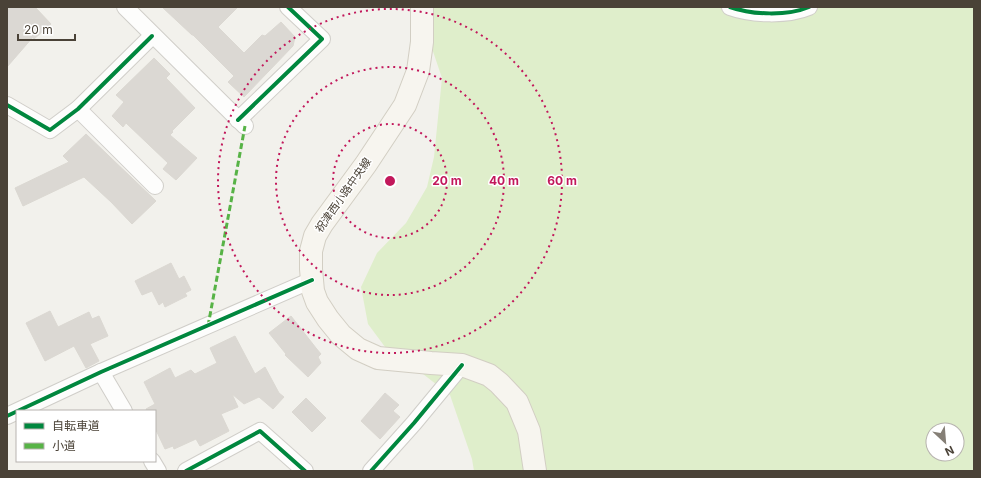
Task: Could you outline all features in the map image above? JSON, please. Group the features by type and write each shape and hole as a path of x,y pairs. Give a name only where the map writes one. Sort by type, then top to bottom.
{"main road":[{"name":"祝津西小路中央線","path":"422,7 422,42 418,72 405,105 366,164 322,224 315,236 311,251 313,291 317,302 328,319 341,335 358,349 378,358 462,365 477,369 489,375 499,383 517,402 529,431 535,471"}],"street":[{"path":"125,7 152,36 241,123 322,39 288,7"},
{"path":"730,7 761,14 802,10 809,7"},
{"path":"7,105 50,130 78,109 152,36"},
{"path":"78,109 156,186"},
{"path":"20,410 101,372 312,280"},
{"path":"370,471 414,423 462,365"},
{"path":"101,372 123,410"},
{"path":"186,471 260,431 305,471"},
{"path":"153,462 158,471"}],"green space":[{"path":"418,7 974,7 974,471 474,471 472,459 450,395 423,374 391,355 368,324 361,287 377,253 406,223 427,187 434,157 442,78"}],"building":[{"path":"7,7 35,7 51,24 34,39 33,37 7,67"},
{"path":"162,7 238,7 218,27 244,53 262,35 265,36 281,22 295,37 293,46 244,97 228,82 234,76 193,35"},
{"path":"154,58 170,74 166,78 195,108 172,131 173,132 170,135 197,158 176,180 163,169 168,163 126,123 123,127 112,116 124,102 116,95"},
{"path":"86,134 156,201 132,224 84,177 23,206 15,188 69,162 63,156"},
{"path":"171,263 179,279 184,276 191,290 185,293 187,296 165,307 163,302 159,305 152,291 142,295 135,281"},
{"path":"50,311 58,327 89,312 92,319 99,316 108,336 90,344 99,361 86,368 74,346 45,361 26,323"},
{"path":"291,316 321,354 318,357 321,363 308,377 285,355 286,354 269,333"},
{"path":"235,336 255,374 265,367 279,393 284,397 273,409 259,397 244,404 232,394 238,407 221,414 229,431 200,446 196,439 174,449 173,446 165,449 156,430 156,410 146,409 155,404 144,382 170,368 175,378 191,370 195,374 217,363 210,348"},
{"path":"385,393 399,405 393,411 400,417 380,439 361,421"},
{"path":"306,398 326,418 312,432 292,412"}],"marked path":[{"path":"208,326 245,126"}],"cycle path":[{"path":"238,120 322,39 288,7"},
{"path":"730,7 759,13 791,12 809,7"},
{"path":"7,105 50,130 78,109 152,36"},
{"path":"20,410 101,372 312,280"},
{"path":"371,471 414,423 462,365"},
{"path":"7,416 16,412"},
{"path":"186,471 260,431 305,471"}]}
